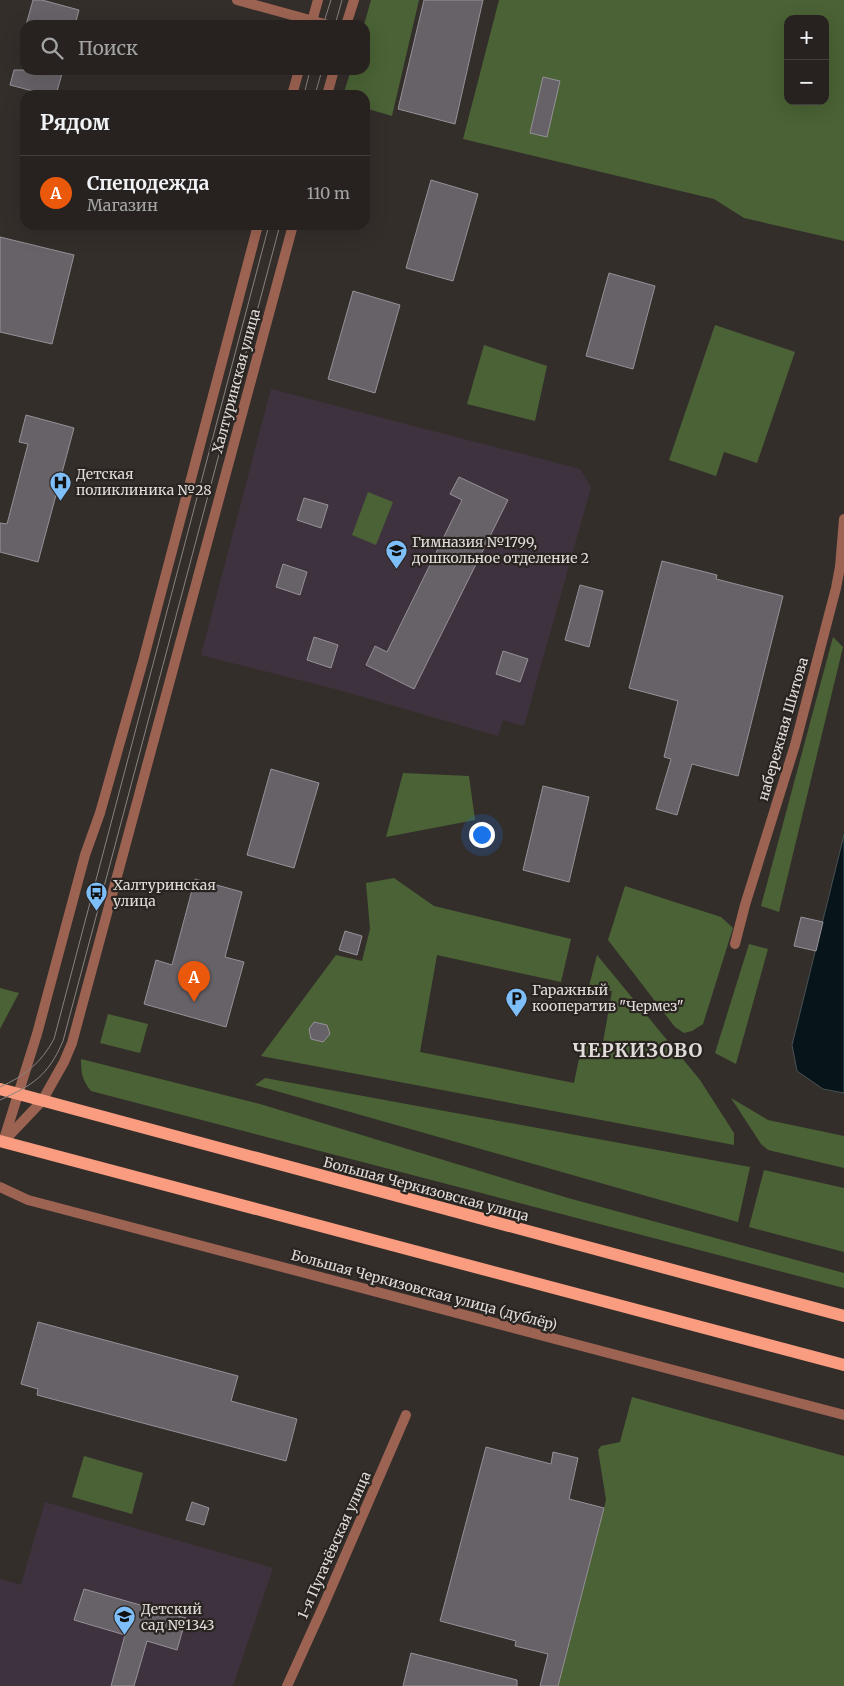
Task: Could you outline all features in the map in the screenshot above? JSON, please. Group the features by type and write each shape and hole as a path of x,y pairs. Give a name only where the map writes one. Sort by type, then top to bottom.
{"main road":[{"name":"Большая Черкизовская улица","path":"0,1089 844,1316"},
{"path":"1,1143 844,1366"}],"street":[{"path":"237,0 301,20"},
{"path":"312,20 318,0"},
{"path":"348,20 354,0"},
{"path":"293,90 298,75"},
{"path":"328,90 333,75"},
{"name":"Халтуринская улица","path":"1,1143 42,1017 85,855 100,814 145,653 257,230"},
{"name":"Халтуринская улица","path":"1,1143 42,1101 72,1044 292,230"},
{"name":"набережная Шитова","path":"735,944 745,905 795,745 836,588 840,567 844,519"},
{"name":"Большая Черкизовская улица (дублёр)","path":"0,1187 28,1200 844,1415"},
{"name":"1-я Пугачёвская улица","path":"287,1686 406,1415"}],"shaded area":[{"name":"Гимназия №1799, дошкольное отделение 2","path":"271,389 580,469 591,487 524,726 503,720 498,736 339,690 201,655"},
{"path":"844,835 844,1093 823,1089 797,1071 792,1045"},
{"name":"Детский сад №1343","path":"45,1502 273,1568 233,1686 0,1686 0,1579 21,1585"}],"green space":[{"path":"371,0 419,0 392,116 370,109 370,90 345,90 349,75 370,75 370,20 365,20"},
{"path":"499,0 844,0 844,241 744,218 714,199 463,139"},
{"path":"715,325 795,352 757,463 724,452 716,476 669,460"},
{"path":"484,345 547,366 535,421 467,404"},
{"path":"368,492 393,502 376,545 352,535"},
{"path":"833,637 843,647 779,912 761,906"},
{"path":"403,773 469,776 475,820 386,837"},
{"path":"394,878 434,906 571,939 561,982 437,955 420,1052 574,1083 582,1044 602,1048 612,991 589,986 597,955 700,1080 734,1133 734,1145 261,1056 336,955 362,961 370,929 366,883"},
{"path":"625,886 721,917 733,928 703,1024 692,1031 684,1033 675,1027 608,940"},
{"path":"749,944 768,949 736,1064 715,1053"},
{"path":"0,988 19,993 0,1029"},
{"path":"108,1014 148,1024 140,1053 100,1043"},
{"path":"81,1059 260,1104 568,1198 844,1273 844,1288 91,1091 83,1076"},
{"path":"265,1078 750,1167 738,1222 255,1085"},
{"path":"731,1098 768,1120 844,1136 844,1168 768,1150 761,1144"},
{"path":"764,1170 844,1188 844,1252 749,1227"},
{"path":"632,1397 844,1456 844,1686 558,1686 606,1500 598,1450 601,1446 620,1442"},
{"path":"84,1456 143,1473 132,1514 72,1497"}],"building":[{"path":"33,0 42,0 79,10 76,20 27,20"},
{"path":"424,0 483,0 455,124 398,109"},
{"path":"14,70 20,70 20,75 62,75 57,90 29,90 10,85"},
{"path":"543,77 560,81 547,137 530,133"},
{"path":"431,180 478,194 453,281 406,268"},
{"path":"0,237 74,255 52,344 0,332"},
{"path":"609,273 655,286 633,369 586,356"},
{"path":"353,291 400,305 375,393 328,379"},
{"path":"26,415 74,428 38,562 0,552 0,523 7,524 28,444 19,442"},
{"path":"459,477 508,500 414,689 366,665 375,646 387,652 462,500 450,494"},
{"path":"304,498 328,505 321,528 297,520"},
{"path":"662,561 717,575 716,579 783,596 738,776 692,764 677,815 656,809 671,759 664,757 678,701 629,688"},
{"path":"283,564 307,572 300,595 276,587"},
{"path":"580,585 603,591 589,647 565,640"},
{"path":"314,637 338,645 331,668 307,660"},
{"path":"503,651 528,659 520,682 496,674"},
{"path":"271,769 319,783 294,868 247,855"},
{"path":"543,786 589,797 569,882 523,870"},
{"path":"195,879 242,892 225,957 244,962 226,1027 144,1004 156,960 172,965"},
{"path":"801,917 823,922 816,951 794,946"},
{"path":"345,931 362,936 357,955 339,950"},
{"path":"314,1022 327,1025 330,1034 323,1042 311,1039 309,1029"},
{"path":"38,1322 238,1376 231,1401 297,1419 286,1461 37,1395 38,1389 21,1384"},
{"path":"486,1447 551,1464 553,1452 578,1458 569,1499 604,1508 558,1686 540,1686 548,1654 515,1646 516,1641 440,1621"},
{"path":"192,1502 209,1508 204,1525 186,1520"},
{"path":"84,1589 186,1618 177,1650 147,1641 134,1686 111,1686 125,1635 74,1620"},
{"path":"411,1653 517,1680 517,1686 403,1686"}],"tram line":[{"path":"325,20 331,0"},
{"path":"336,20 342,0"},
{"path":"305,90 309,75"},
{"path":"316,90 321,75"},
{"path":"0,1087 25,1073 38,1062 54,1039 268,230"},
{"path":"0,1100 22,1089 38,1078 51,1063 63,1041 279,230"}],"place":[{"name":"Детская поликлиника №28","path":"60,501"},
{"name":"Гимназия №1799, дошкольное отделение 2","path":"396,569"},
{"name":"Халтуринская улица","path":"97,912"},
{"name":"Спецодежда","path":"194,1002"},
{"name":"Гаражный кооператив \"Чермез\"","path":"516,1017"},
{"name":"Детский сад №1343","path":"125,1636"}],"district":[{"name":"ЧЕРКИЗОВО","path":"638,1050"}]}
